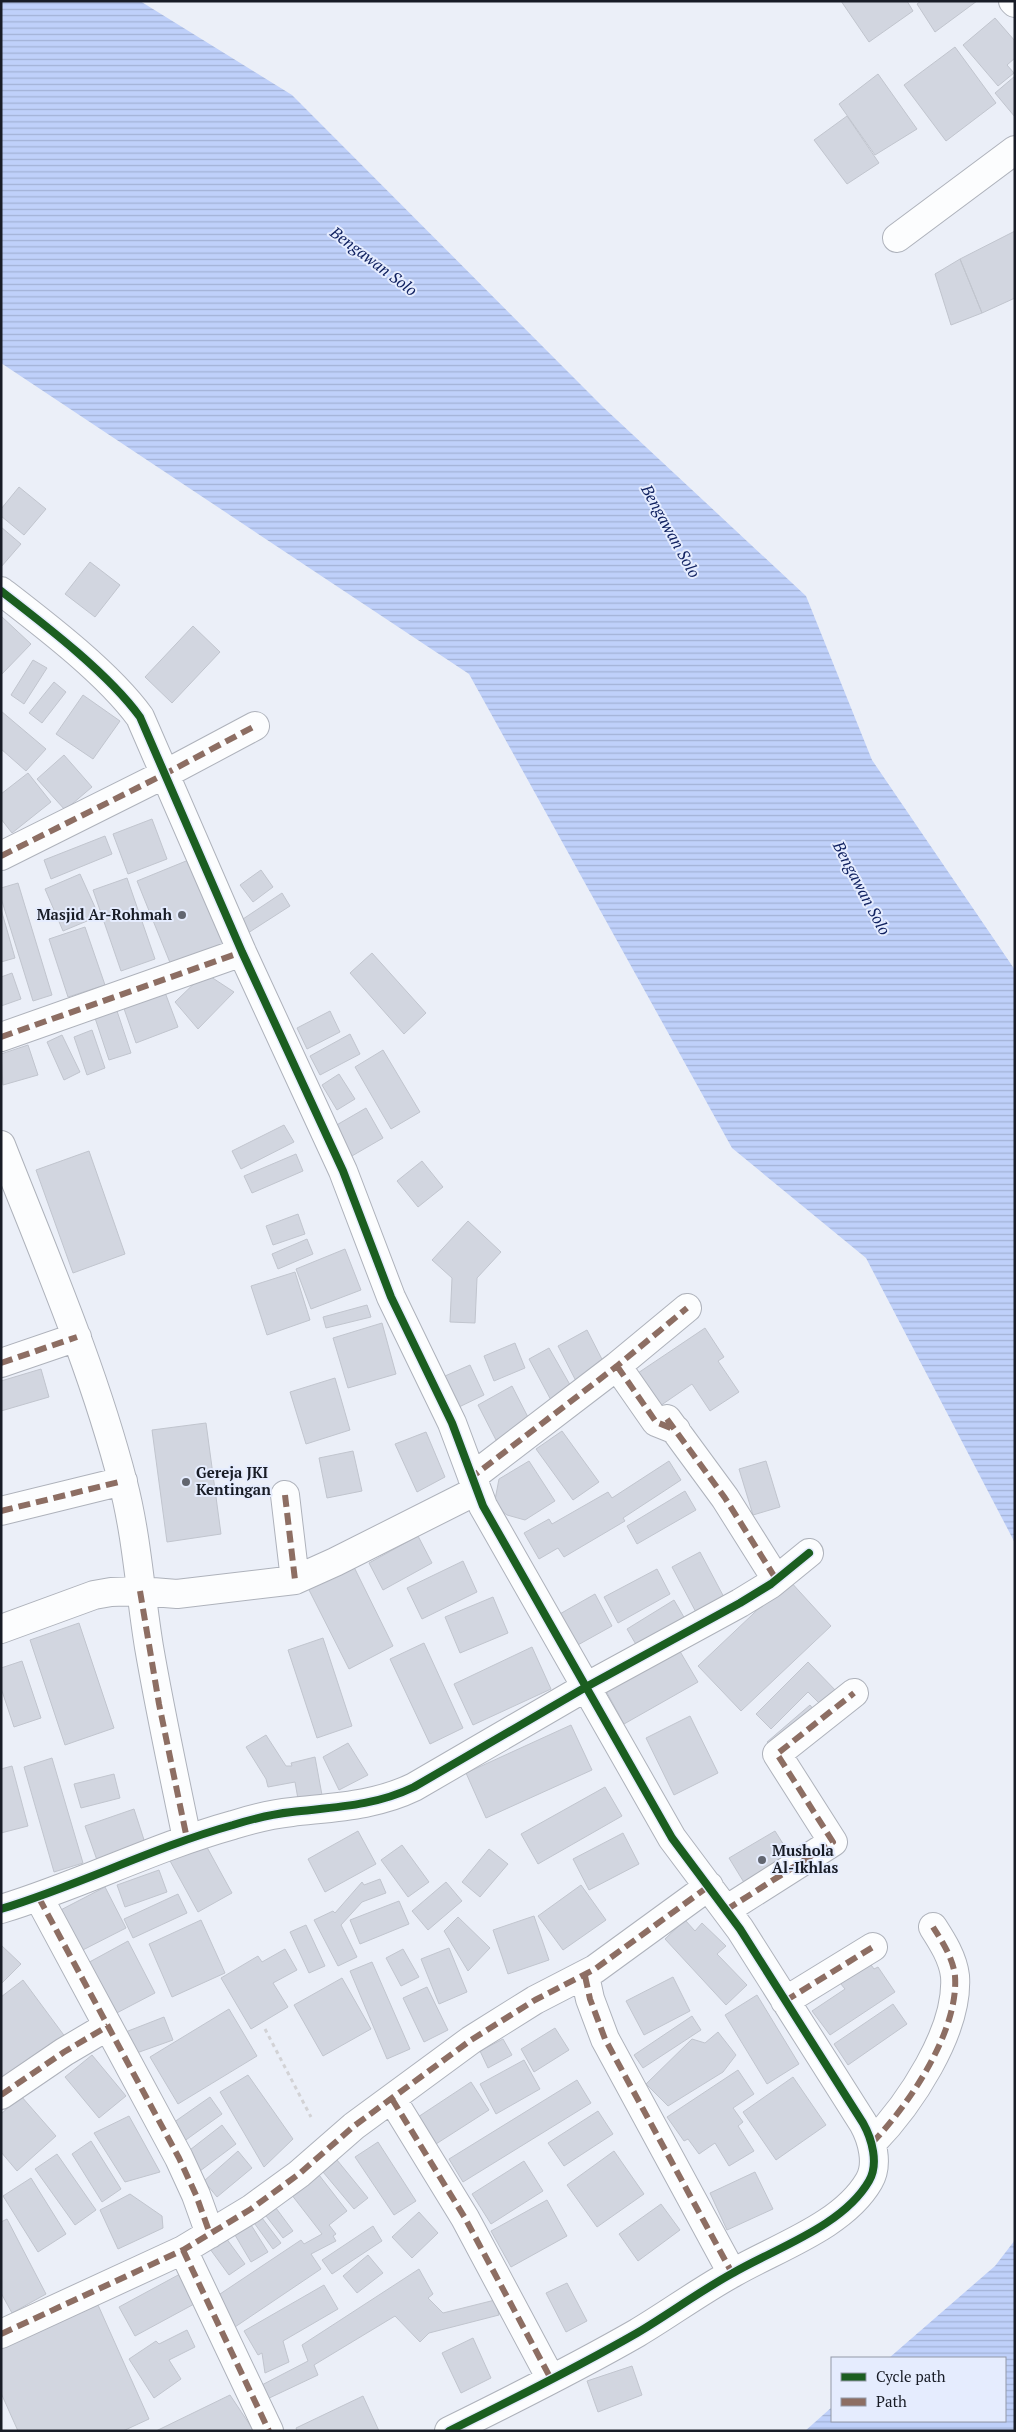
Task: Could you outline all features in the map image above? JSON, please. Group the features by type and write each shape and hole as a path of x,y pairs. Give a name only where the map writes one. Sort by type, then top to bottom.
{"street":[{"path":"898,238 1015,150"},
{"path":"2,593 90,664 130,703 140,717 242,952 343,1171 391,1297 452,1424 474,1484 493,1524 672,1838 726,1910 786,2001 863,2123 872,2143 870,2179 860,2193 845,2208 814,2229 732,2273 638,2332 449,2431"},
{"path":"1,856 165,774 255,726"},
{"path":"1,1038 242,952"},
{"path":"1,1145 77,1337 123,1481 136,1536 140,1590 159,1704 187,1839"},
{"path":"1,1629 94,1595 140,1590 177,1594 295,1580 322,1569 474,1484 686,1308"},
{"path":"1,1363 77,1337"},
{"path":"617,1366 656,1422 671,1425 725,1498 776,1579"},
{"path":"1,1511 123,1481"},
{"path":"284,1495 295,1580"},
{"path":"1,1910 39,1898 187,1839 265,1817 291,1812 329,1810 392,1798 586,1687 740,1603 776,1579 809,1553"},
{"path":"726,1910 832,1842 776,1754 854,1693"},
{"path":"1,2334 183,2250 267,2198 392,2098 471,2040 535,2000 585,1976 709,1886"},
{"path":"39,1898 179,2158 196,2195 210,2234"},
{"path":"872,2143 908,2102 929,2066 944,2031 954,1998 954,1974 949,1956 933,1927"},
{"path":"786,2001 873,1947"},
{"path":"585,1976 590,1999 606,2039 732,2273"},
{"path":"1,2095 64,2052 108,2026"},
{"path":"392,2098 465,2218 551,2379"},
{"path":"183,2250 269,2431"}],"path":[{"path":"264,2029 328,2148"}],"water":[{"name":"Bengawan Solo","path":"1,1 140,1 292,95 603,407 806,596 872,760 1015,970 1015,1543 866,1258 732,1148 469,674 1,363"},
{"path":"1015,2240 1015,2431 805,2431 831,2408 831,2422 1006,2422 1006,2357 890,2357 995,2266"}],"building":[{"path":"841,1 907,1 913,11 869,42"},
{"path":"921,1 977,1 935,32 917,4"},
{"path":"995,18 1015,41 1015,58 1007,65 1014,73 998,86 963,45"},
{"path":"955,47 996,103 946,141 904,85"},
{"path":"878,74 917,129 875,155 839,104"},
{"path":"1015,76 1015,117 995,93"},
{"path":"847,116 879,163 847,184 814,140"},
{"path":"1015,231 1015,298 982,313 960,259"},
{"path":"960,259 982,313 951,325 935,274"},
{"path":"19,487 46,509 24,535 1,516 1,509"},
{"path":"1,527 21,544 1,567"},
{"path":"90,562 120,585 95,617 65,594"},
{"path":"1,616 31,644 1,675"},
{"path":"193,626 220,652 172,703 145,677"},
{"path":"33,660 47,668 24,704 11,695"},
{"path":"54,682 66,692 42,723 29,713"},
{"path":"83,695 120,721 93,759 56,734"},
{"path":"1,711 46,749 26,771 1,749"},
{"path":"64,755 92,787 65,810 37,779"},
{"path":"28,773 51,802 12,833 1,819 1,794"},
{"path":"152,819 167,859 128,874 113,834"},
{"path":"105,836 112,854 51,879 44,860"},
{"name":"Masjid Ar-Rohmah","path":"191,859 227,948 173,970 137,881"},
{"path":"261,870 273,887 253,902 240,885"},
{"path":"80,874 99,916 63,931 45,889"},
{"path":"127,878 155,959 121,971 93,890"},
{"path":"18,883 52,995 33,1001 1,898 1,888"},
{"path":"282,893 290,906 248,933 240,921"},
{"path":"1,909 15,958 1,962"},
{"path":"85,927 105,985 68,997 49,939"},
{"path":"372,953 426,1013 404,1034 350,973"},
{"path":"12,973 21,999 1,1006 1,977"},
{"path":"205,973 234,992 198,1029 175,1002"},
{"path":"163,987 178,1027 136,1043 122,1003"},
{"path":"116,1008 131,1053 109,1060 94,1015"},
{"path":"330,1011 340,1032 307,1049 297,1028"},
{"path":"92,1030 105,1068 87,1075 74,1037"},
{"path":"350,1034 360,1054 320,1075 310,1056"},
{"path":"62,1035 80,1072 64,1080 47,1042"},
{"path":"28,1045 38,1075 3,1085 1,1054"},
{"path":"383,1050 420,1112 391,1129 355,1067"},
{"path":"339,1074 355,1099 337,1110 322,1085"},
{"path":"366,1108 383,1138 345,1160 328,1130"},
{"path":"284,1125 294,1142 241,1169 232,1151"},
{"path":"89,1151 125,1254 73,1273 36,1170"},
{"path":"296,1154 303,1171 252,1193 244,1176"},
{"path":"422,1161 443,1187 418,1207 397,1181"},
{"path":"298,1214 305,1234 273,1245 266,1226"},
{"path":"468,1221 501,1252 477,1278 475,1323 450,1322 452,1278 432,1260"},
{"path":"307,1239 313,1254 278,1269 272,1254"},
{"path":"345,1249 361,1290 311,1309 296,1269"},
{"path":"295,1272 310,1320 267,1335 251,1286"},
{"path":"367,1305 371,1317 326,1328 323,1317"},
{"path":"382,1323 396,1374 348,1388 333,1338"},
{"path":"705,1328 724,1357 718,1361 739,1392 710,1411 692,1384 657,1408 635,1375"},
{"path":"587,1330 606,1367 577,1383 558,1346"},
{"path":"515,1343 525,1368 494,1381 484,1356"},
{"path":"549,1348 573,1390 552,1402 529,1359"},
{"path":"470,1365 484,1395 459,1407 445,1376"},
{"path":"41,1369 49,1397 1,1411 1,1381"},
{"path":"335,1378 350,1430 306,1444 290,1392"},
{"path":"512,1386 530,1421 496,1440 478,1405"},
{"name":"Gereja JKI Kentingan","path":"206,1423 221,1534 167,1542 152,1430"},
{"path":"562,1431 599,1482 573,1500 536,1449"},
{"path":"426,1432 445,1477 417,1492 395,1444"},
{"path":"353,1451 362,1491 327,1498 319,1458"},
{"path":"529,1461 555,1501 525,1520 507,1515 494,1505 499,1479"},
{"path":"669,1461 681,1480 623,1518 625,1521 564,1557 558,1548 539,1559 524,1533 549,1519 552,1524 608,1492 612,1498"},
{"path":"766,1461 780,1507 753,1515 739,1469"},
{"path":"685,1491 696,1510 637,1544 627,1526"},
{"path":"418,1536 432,1563 383,1590 369,1563"},
{"path":"700,1552 726,1601 698,1616 672,1567"},
{"path":"463,1561 477,1592 422,1619 407,1588"},
{"path":"353,1565 393,1646 349,1669 308,1588"},
{"path":"657,1569 670,1594 618,1623 604,1597"},
{"path":"789,1580 831,1626 741,1711 698,1666"},
{"path":"595,1594 612,1626 576,1646 558,1615"},
{"path":"493,1597 508,1633 460,1653 445,1617"},
{"path":"674,1600 685,1619 638,1648 627,1629"},
{"path":"79,1623 114,1728 65,1745 30,1640"},
{"path":"323,1638 352,1726 317,1738 288,1650"},
{"path":"424,1643 463,1728 430,1744 390,1659"},
{"path":"532,1647 551,1689 473,1725 454,1684"},
{"path":"678,1648 698,1682 624,1724 605,1689"},
{"path":"22,1661 41,1718 14,1727 1,1688 1,1668"},
{"path":"808,1662 839,1694 825,1709 808,1692 771,1729 756,1714"},
{"path":"810,1705 818,1715 775,1751 767,1742"},
{"path":"690,1716 718,1773 674,1795 646,1738"},
{"path":"571,1725 592,1770 486,1818 466,1773"},
{"path":"266,1735 286,1766 292,1766 291,1763 315,1757 322,1795 298,1799 295,1782 268,1787 266,1779 246,1747"},
{"path":"348,1743 368,1775 339,1790 323,1757"},
{"path":"52,1758 83,1863 54,1872 24,1767"},
{"path":"12,1766 28,1826 1,1833 1,1769"},
{"path":"114,1774 120,1798 81,1808 74,1784"},
{"path":"605,1787 622,1816 538,1864 521,1834"},
{"path":"134,1809 146,1846 98,1863 85,1826"},
{"path":"358,1831 376,1864 325,1892 308,1859"},
{"name":"Mushola Al-Ikhlas","path":"775,1831 794,1861 748,1889 729,1858"},
{"path":"623,1833 639,1864 589,1890 573,1859"},
{"path":"203,1840 232,1893 198,1912 169,1859"},
{"path":"402,1845 429,1882 408,1897 381,1860"},
{"path":"489,1849 508,1864 480,1897 462,1882"},
{"path":"159,1870 167,1892 125,1907 117,1885"},
{"path":"380,1879 386,1893 362,1902 341,1925 357,1957 338,1966 314,1920 333,1911 335,1913 362,1882 364,1885"},
{"path":"446,1882 462,1901 428,1930 412,1911"},
{"path":"581,1885 606,1920 563,1950 538,1916"},
{"path":"105,1887 126,1928 71,1956 51,1915"},
{"path":"178,1894 187,1913 133,1938 124,1919"},
{"path":"399,1901 409,1924 360,1944 350,1920"},
{"path":"534,1916 549,1960 508,1974 493,1930"},
{"path":"458,1917 490,1948 468,1971 444,1931"},
{"path":"201,1920 225,1973 172,1997 149,1944"},
{"path":"685,1920 695,1931 702,1923 726,1946 717,1954 747,1985 726,2005 665,1939"},
{"path":"306,1925 325,1966 309,1973 290,1932"},
{"path":"128,1941 155,1993 111,2016 84,1965"},
{"path":"1,1945 21,1964 1,1984"},
{"path":"449,1948 467,1992 439,2004 421,1959"},
{"path":"285,1949 297,1970 273,1983 288,2007 251,2029 221,1978 258,1956 262,1962"},
{"path":"403,1949 419,1977 401,1986 386,1958"},
{"path":"866,1958 874,1969 878,1967 895,1992 830,2035 812,2011 845,1989 836,1978"},
{"path":"372,1962 410,2049 387,2059 350,1971"},
{"path":"673,1977 690,2011 644,2035 626,2001"},
{"path":"342,1978 371,2029 323,2056 294,2005"},
{"path":"23,1980 66,2038 1,2086 1,1997"},
{"path":"427,1987 448,2030 424,2042 403,1998"},
{"path":"757,1995 799,2064 767,2084 725,2015"},
{"path":"893,2004 907,2024 848,2065 834,2044"},
{"path":"229,2009 257,2056 178,2104 150,2057"},
{"path":"692,2016 701,2030 643,2068 634,2055"},
{"path":"164,2017 173,2040 131,2055 123,2033"},
{"path":"555,2028 569,2050 534,2072 521,2049"},
{"path":"718,2032 736,2055 723,2072 668,2106 646,2084 692,2039 705,2043"},
{"path":"503,2039 512,2055 488,2068 480,2051"},
{"path":"92,2055 126,2096 99,2118 65,2077"},
{"path":"524,2060 540,2089 496,2114 480,2084"},
{"path":"738,2070 754,2094 733,2108 743,2122 738,2126 754,2151 729,2166 715,2143 699,2154 688,2139 684,2141 667,2117"},
{"path":"248,2075 293,2139 264,2167 220,2092"},
{"path":"793,2077 826,2125 776,2160 743,2112"},
{"path":"577,2080 591,2103 463,2182 449,2159"},
{"path":"471,2082 489,2110 436,2144 418,2117"},
{"path":"21,2096 56,2136 17,2171 1,2152 1,2114"},
{"path":"210,2097 222,2114 183,2142 170,2125"},
{"path":"598,2111 613,2134 564,2166 548,2143"},
{"path":"129,2116 160,2172 125,2182 94,2133"},
{"path":"222,2125 236,2144 200,2171 186,2153"},
{"path":"91,2141 121,2189 102,2202 72,2154"},
{"path":"378,2142 416,2201 394,2215 355,2157"},
{"path":"238,2151 252,2168 217,2197 204,2181"},
{"path":"614,2151 644,2194 597,2227 567,2185"},
{"path":"57,2154 96,2210 75,2225 35,2169"},
{"path":"337,2160 368,2198 354,2209 323,2172"},
{"path":"524,2161 543,2191 491,2224 472,2194"},
{"path":"755,2172 773,2209 727,2230 710,2193"},
{"path":"319,2175 347,2211 329,2225 336,2234 333,2236 336,2241 311,2254 321,2269 232,2329 211,2300 301,2240 304,2244 322,2234 291,2194"},
{"path":"31,2178 66,2234 38,2252 3,2196"},
{"path":"130,2194 162,2216 163,2228 118,2249 100,2210"},
{"path":"547,2200 567,2236 511,2267 491,2231"},
{"path":"273,2204 293,2231 283,2238 263,2212"},
{"path":"661,2204 680,2230 638,2261 619,2234"},
{"path":"419,2212 438,2233 412,2258 392,2237"},
{"path":"259,2214 281,2243 273,2249 252,2220"},
{"path":"7,2219 46,2294 12,2313 1,2293 1,2222"},
{"path":"248,2220 268,2252 251,2262 232,2230"},
{"path":"373,2226 382,2241 332,2274 322,2260"},
{"path":"226,2238 245,2264 229,2275 210,2249"},
{"path":"368,2255 383,2273 357,2293 343,2276"},
{"path":"419,2269 433,2294 428,2298 443,2313 495,2300 499,2315 429,2333 420,2342 395,2316 314,2365 318,2375 263,2401 258,2387 308,2361 302,2345"},
{"path":"180,2274 196,2303 135,2336 119,2307"},
{"path":"567,2283 587,2321 566,2332 546,2293"},
{"path":"324,2285 338,2309 283,2341 289,2362 265,2373 262,2353 258,2355 244,2331"},
{"path":"98,2305 149,2419 123,2431 18,2431 1,2393 1,2347"},
{"path":"187,2330 195,2347 169,2360 181,2379 154,2398 129,2359 156,2341 159,2344"},
{"path":"473,2338 491,2378 461,2393 442,2353"},
{"path":"632,2366 642,2395 598,2412 587,2381"},
{"path":"230,2395 254,2431 156,2431"},
{"path":"363,2396 379,2431 297,2431 296,2428"}],"marked path":[{"path":"1,856 165,774 255,726"},
{"path":"1,1037 242,952"},
{"path":"471,1473 472,1477 617,1366 687,1308"},
{"path":"1,1363 77,1337"},
{"path":"617,1366 656,1422 676,1430"},
{"path":"667,1419 725,1498 776,1579"},
{"path":"1,1511 123,1481"},
{"path":"285,1495 295,1580"},
{"path":"140,1591 159,1704 187,1839"},
{"path":"726,1910 833,1842 777,1754 854,1693"},
{"path":"1,2334 183,2250 251,2209 299,2174 354,2126 471,2040 535,2000 595,1969 709,1886 711,1889"},
{"path":"39,1898 179,2158 196,2195 210,2234"},
{"path":"872,2143 916,2088 929,2066 949,2020 954,1997 954,1969 950,1956 933,1927"},
{"path":"785,2001 873,1947"},
{"path":"585,1976 590,1999 605,2039 732,2273"},
{"path":"1,2095 64,2052 108,2026"},
{"path":"392,2099 465,2218 551,2379"},
{"path":"183,2250 269,2431"}],"cycle path":[{"path":"1,591 56,634 94,667 127,700 140,717 242,952 343,1171 391,1297 452,1423 483,1506 672,1838 740,1929 863,2123 873,2152 874,2167 869,2181 843,2211 826,2223 721,2280 614,2346 544,2384 449,2431"},
{"path":"1,1909 59,1889 175,1844 240,1823 277,1814 370,1802 414,1787 586,1687 740,1603 771,1584 809,1553"}],"place":[{"name":"Masjid Ar-Rohmah","path":"182,915"},
{"name":"Gereja JKI Kentingan","path":"186,1482"},
{"name":"Mushola Al-Ikhlas","path":"762,1860"}]}
